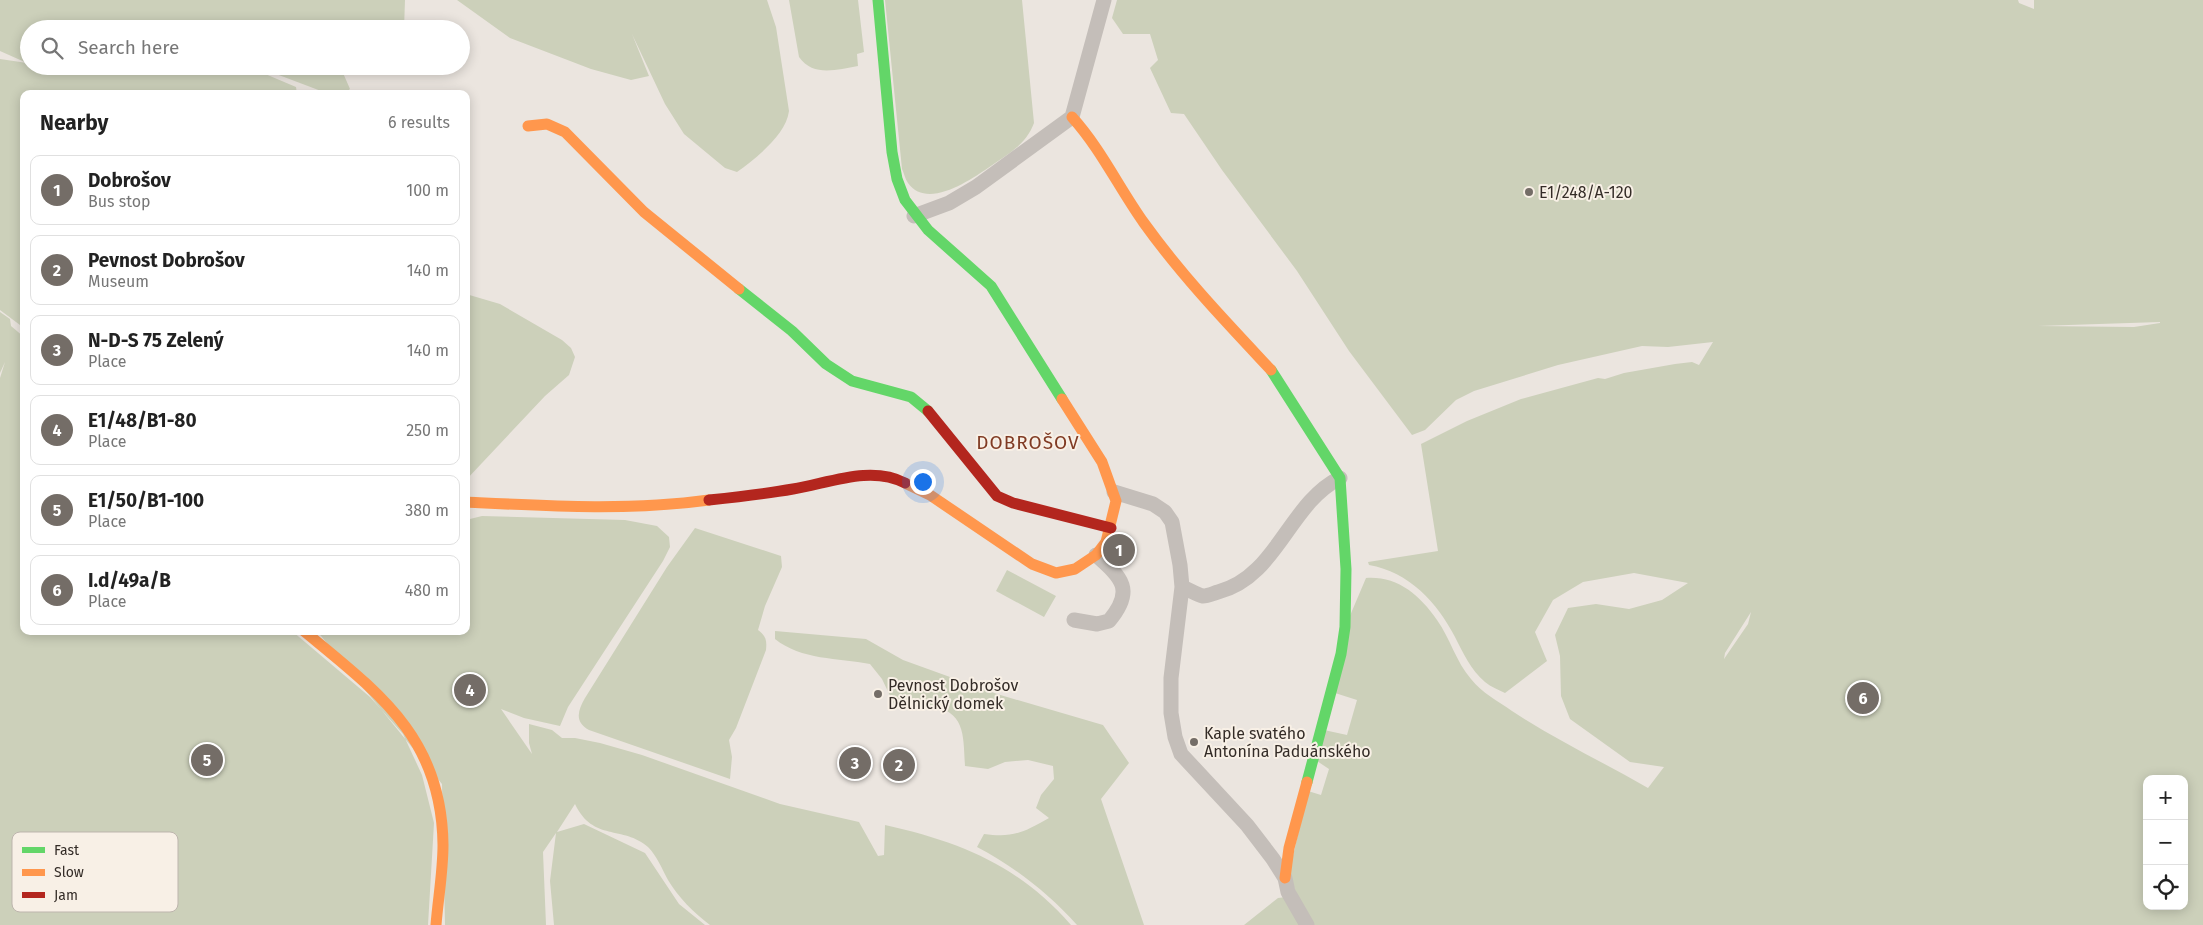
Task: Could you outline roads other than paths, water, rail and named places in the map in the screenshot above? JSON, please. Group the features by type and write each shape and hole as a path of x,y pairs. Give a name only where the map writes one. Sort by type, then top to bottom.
{"street":[{"path":"470,502 579,507 676,505 793,489 857,476 892,476 930,495 1016,554 1046,570 1056,573 1067,572 1084,565 1096,555 1106,542 1111,528 1116,501 1102,462 1004,303 981,275 930,235 914,216 903,198 894,171 878,0"},
{"path":"914,216 949,203 976,187 1072,117 1104,0"},
{"path":"1072,117 1091,138 1144,223 1190,280 1273,373 1340,478 1346,569 1345,627 1341,654 1289,848 1285,878 1288,892 1306,925"},
{"path":"528,126 547,124 565,132 644,212 792,331 826,364 852,381 911,397 932,414 969,459 985,484 998,496 1013,503 1111,528"},
{"path":"1180,619 1204,596 1223,591 1237,584 1268,559 1301,513 1330,482 1340,478"},
{"path":"1114,492 1153,504 1165,512 1172,522 1182,587 1180,619 1170,678 1171,713 1181,754 1247,825 1285,878"},
{"path":"1074,620 1096,624 1109,621 1122,602 1124,592 1120,577 1096,555"},
{"path":"1182,587 1204,596"},
{"path":"309,635 394,709 410,730 420,750 434,786 442,822 443,870 436,925"}],"place":[{"name":"E1/248/A-120","path":"1529,192"},
{"name":"Dobrošov","path":"1119,550"},
{"name":"E1/48/B1-80","path":"470,690"},
{"name":"Pevnost Dobrošov Dělnický domek","path":"878,694"},
{"name":"I.d/49a/B","path":"1863,698"},
{"name":"Kaple svatého Antonína Paduánského","path":"1194,742"},
{"name":"E1/50/B1-100","path":"207,760"},
{"name":"N-D-S 75 Zelený","path":"855,763"},
{"name":"Pevnost Dobrošov","path":"899,765"}],"district":[{"name":"DOBROŠOV","path":"1028,442"}]}
